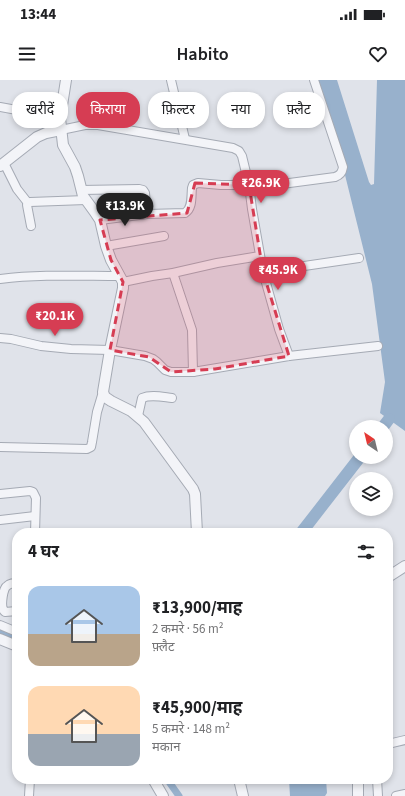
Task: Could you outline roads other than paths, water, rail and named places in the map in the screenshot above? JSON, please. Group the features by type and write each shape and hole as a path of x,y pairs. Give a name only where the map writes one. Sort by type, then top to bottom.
{"street":[{"path":"64,92 66,80"},
{"path":"171,80 185,139"},
{"path":"100,220 147,214 185,213 190,207 192,188 195,183 221,185 282,184 335,177 339,175 342,172 343,167 314,80"},
{"path":"0,107 12,109"},
{"path":"31,226 27,205 28,203 17,189 2,164 37,137 46,133 85,125 98,125 185,139 239,150 242,156 249,185 262,272 288,356"},
{"path":"0,449 87,449 91,447 123,288 122,279 106,246 100,220 81,190 75,167 63,145 61,130"},
{"path":"81,190 142,190 144,193 147,214"},
{"path":"28,203 86,200"},
{"path":"106,246 164,236"},
{"path":"0,279 47,275 122,279 173,273 217,263 260,256"},
{"path":"262,272 359,258"},
{"path":"173,273 192,330 193,372"},
{"path":"0,338 41,346 71,349 110,350 149,358 157,362 168,372 193,372 288,356 378,346"},
{"path":"103,392 105,397 131,411 144,422 193,489 196,501 196,528"},
{"path":"138,416 142,398 150,396 172,398"},
{"path":"0,494 33,492 36,498 35,528"},
{"path":"0,520 35,516"},
{"path":"393,574 405,566"},
{"path":"12,583 4,589 2,606 5,612 12,611"},
{"path":"0,625 12,630"},
{"path":"0,639 12,644"},
{"path":"393,743 405,740"},
{"path":"29,796 30,784"},
{"path":"156,784 163,796"},
{"path":"240,784 244,796"},
{"path":"358,784 358,796"},
{"path":"377,784 378,796"},
{"path":"396,796 405,794"}],"water":[{"path":"316,80 337,80 371,185 374,184 377,80 405,80 405,431 393,422 393,420 390,420 380,413 385,382 372,284 345,175 325,109 325,92 320,92"},
{"path":"300,784 326,784 327,793 325,796 299,796"}],"waterway":[{"path":"305,528 355,464"},
{"path":"0,630 12,634"},
{"path":"171,784 179,796"},
{"path":"295,784 296,796"}]}
